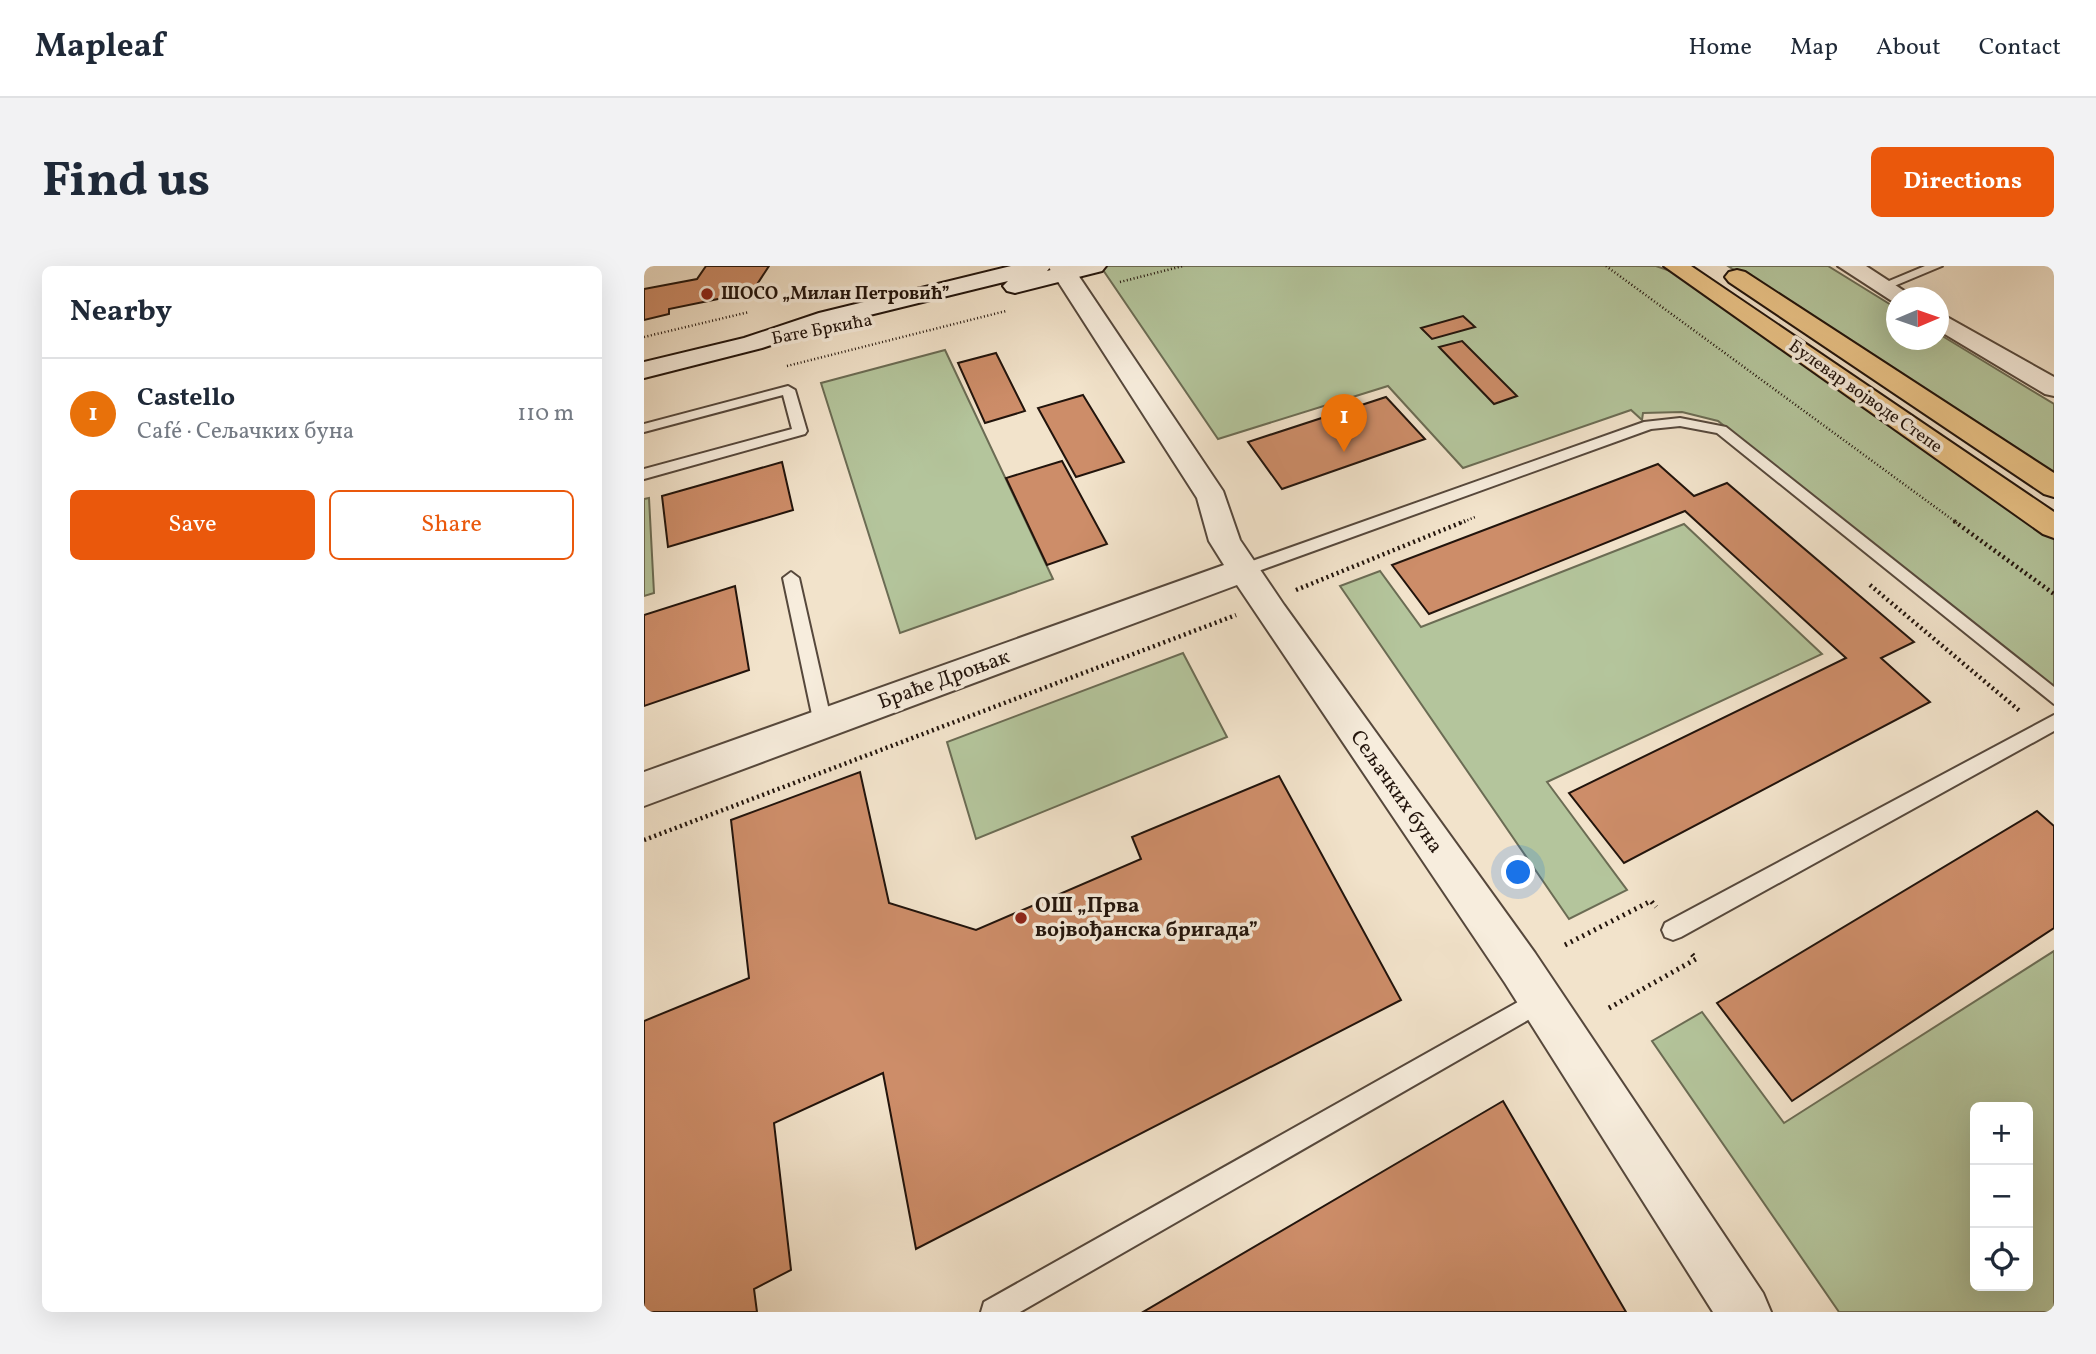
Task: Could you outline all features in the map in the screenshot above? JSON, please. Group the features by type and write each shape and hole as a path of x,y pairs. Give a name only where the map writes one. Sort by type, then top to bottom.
{"main road":[{"name":"Булевар војводе Степе","path":"1721,266 2050,480"},
{"name":"Булевар војводе Степе","path":"1676,267 2054,527"}],"street":[{"path":"1850,266 1886,288"},
{"name":"Бате Бркића","path":"644,370 753,343 824,333 1067,273"},
{"name":"Сељачких буна","path":"1067,273 1212,498 1224,541 1541,1000 1744,1312"},
{"path":"1949,326 2054,388"},
{"name":"Браће Дроњак","path":"644,789 1244,570"}],"lane":[{"path":"1901,287 1936,266"},
{"path":"644,428 788,390 800,431 644,474"},
{"path":"1244,570 1649,425 1680,422 1721,430 2054,697"},
{"path":"791,578 823,724"},
{"path":"1673,930 2054,722"},
{"path":"994,1312 1541,1000"}],"path":[{"path":"1067,273 1183,266"},
{"path":"1606,266 2054,594"},
{"path":"777,369 1017,308"},
{"path":"644,840 1230,618 1482,514"},
{"path":"1565,945 1651,901 1696,959 1609,1008"}],"green space":[{"path":"1656,266 1679,274 2054,536 2054,688 1718,421 1682,412 1643,413 1642,420 1631,410 1463,468 1388,386 1218,439 1101,267"},
{"path":"1728,266 1828,266 1886,302 1886,350 1949,350 1949,340 2054,404 2054,481"},
{"path":"945,350 1053,579 900,633 821,383"},
{"path":"649,498 654,593 644,596 644,499"},
{"path":"1684,524 1822,654 1547,782 1627,890 1569,919 1340,586 1380,571 1421,627"},
{"path":"1183,653 1227,737 976,839 947,742"},
{"path":"2054,951 2054,1312 1839,1312 1652,1041 1702,1012 1784,1123"}],"building":[{"path":"706,266 769,266 752,292 669,309 669,314 644,320 644,289 697,279"},
{"path":"1463,316 1475,327 1432,339 1421,328"},
{"path":"1462,341 1517,396 1494,404 1439,347"},
{"path":"996,353 1025,411 985,423 958,363"},
{"path":"1083,395 1124,462 1076,477 1038,408"},
{"path":"1386,397 1425,439 1282,489 1248,442"},
{"path":"1062,461 1107,544 1047,565 1006,478"},
{"path":"782,462 793,510 668,547 662,496"},
{"path":"1658,464 1694,496 1727,483 1914,642 1881,658 1930,702 1624,863 1569,793 1846,658 1685,511 1429,614 1392,565"},
{"path":"735,586 749,670 644,706 644,615"},
{"name":"ОШ „Прва војвођанска бригада”","path":"860,772 889,903 976,930 1141,859 1132,837 1279,776 1401,1000 916,1249 883,1073 774,1123 791,1270 754,1289 757,1312 644,1312 644,1021 749,978 731,820"},
{"path":"2037,811 2054,826 2054,928 1792,1101 1717,1003"},
{"path":"1503,1101 1626,1312 1143,1312"}],"place":[{"name":"ШОСО „Милан Петровић”","path":"707,294"},
{"name":"Castello","path":"1344,452"},
{"name":"ОШ „Прва војвођанска бригада”","path":"1021,918"}]}
